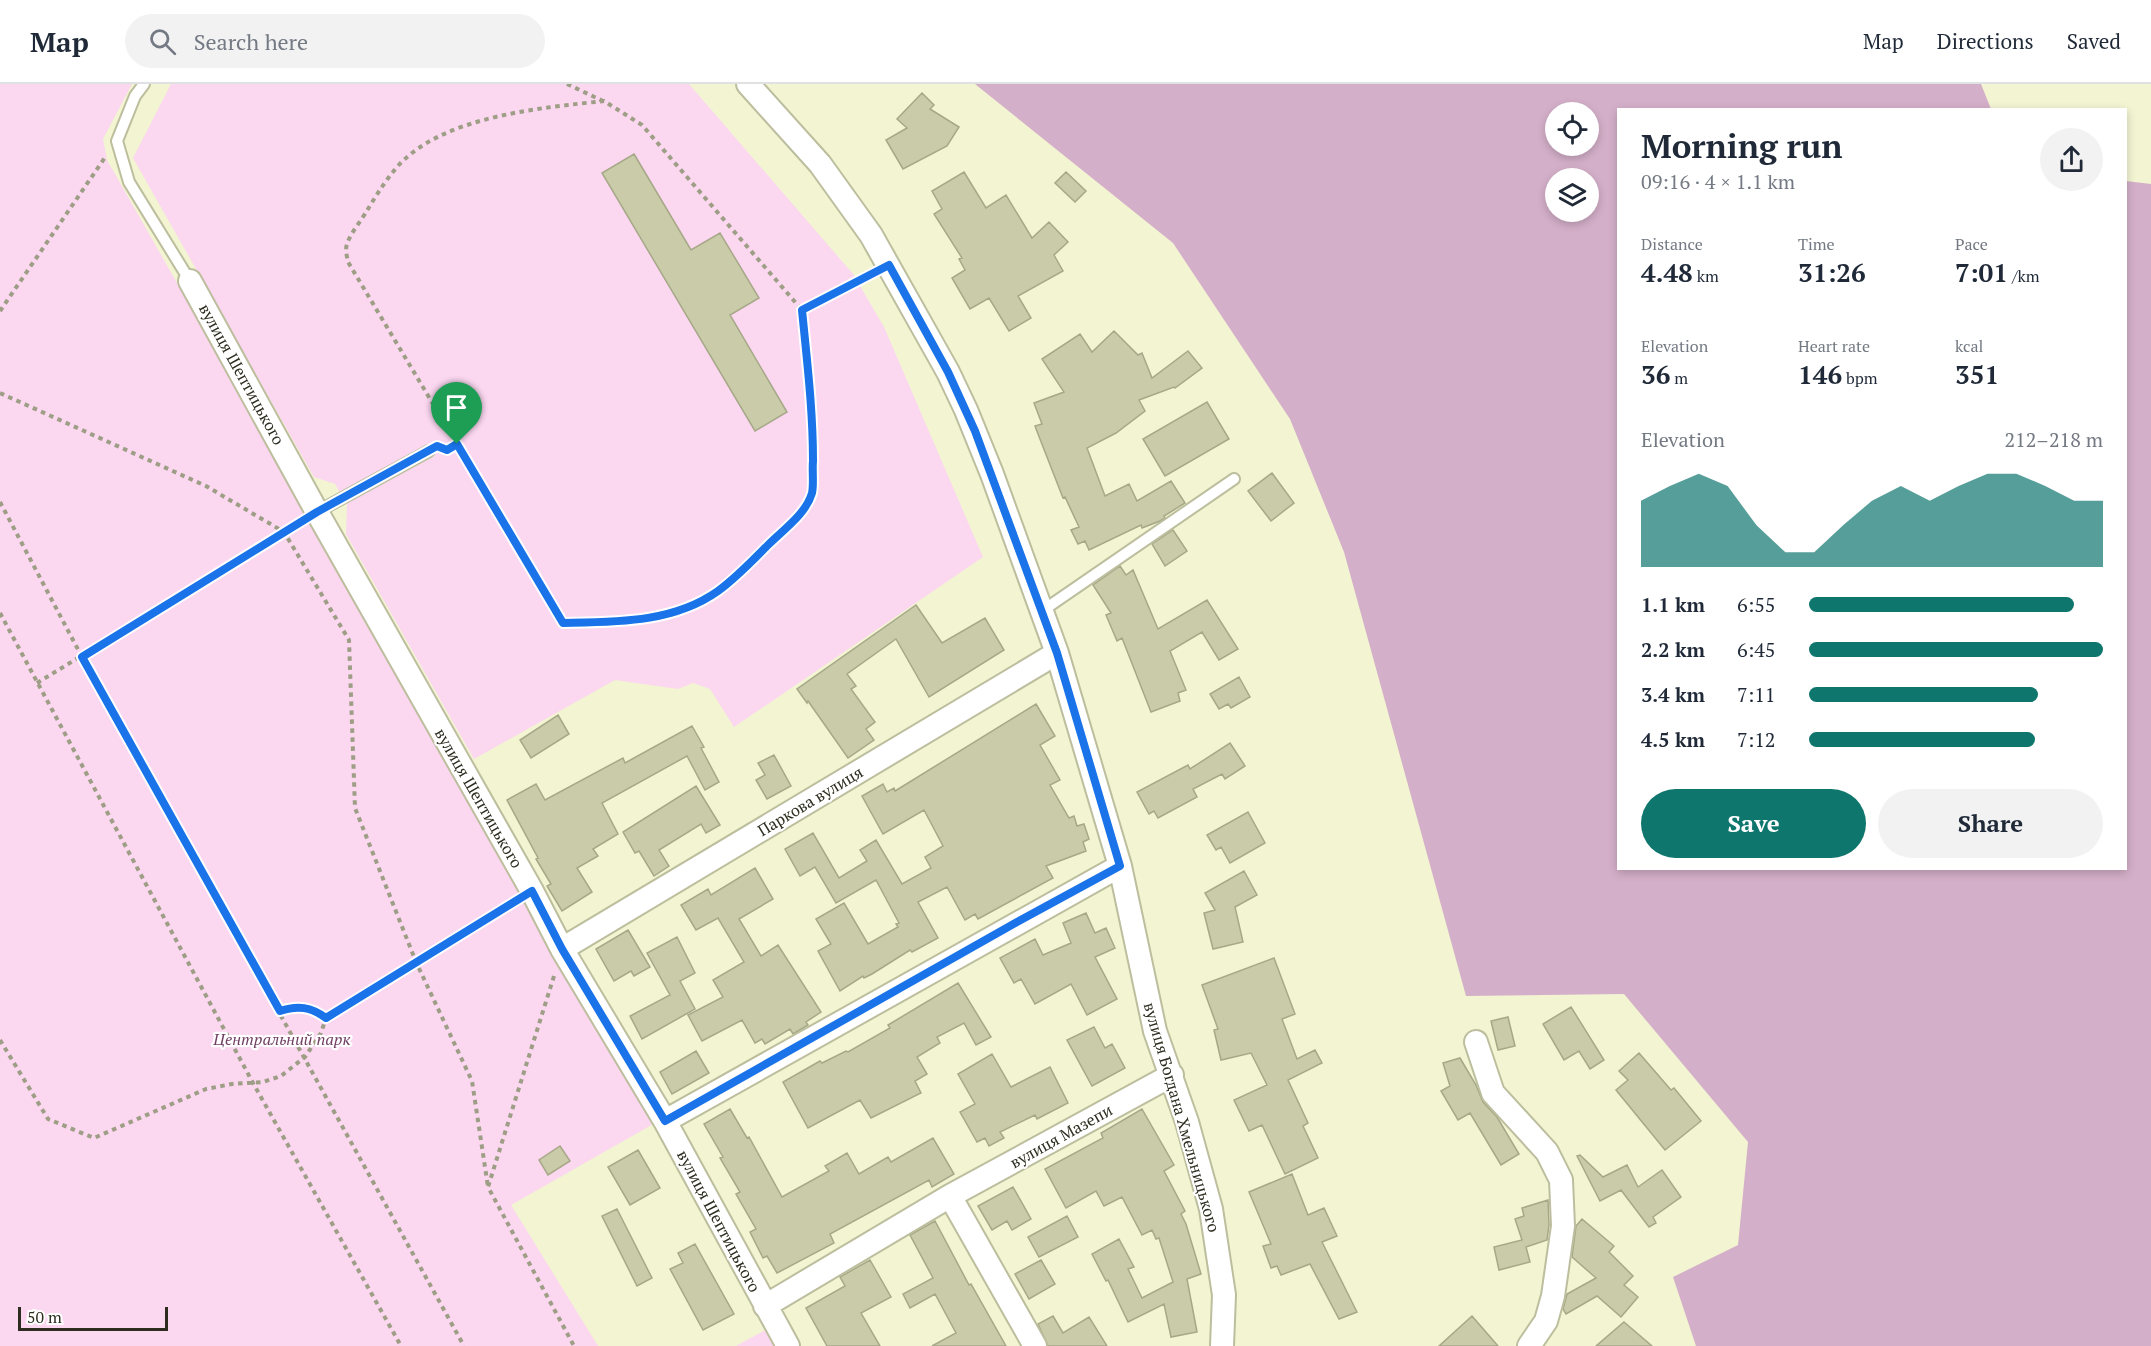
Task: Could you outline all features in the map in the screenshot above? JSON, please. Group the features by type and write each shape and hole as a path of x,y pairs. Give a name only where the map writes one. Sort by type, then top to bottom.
{"street":[{"name":"вулиця Богдана Хмельницького","path":"748,84 836,185 889,265 948,372 966,410 1042,611 1057,653 1120,866 1155,1031 1172,1075 1211,1209 1224,1295 1222,1346"},
{"name":"вулиця Шептицького","path":"190,281 317,512 532,891 562,949 665,1121 788,1346"},
{"name":"Паркова вулиця","path":"562,949 1057,653"},
{"path":"665,1121 1120,866"},
{"path":"1476,1042 1493,1093 1547,1152 1562,1180 1563,1226 1553,1296 1546,1321 1529,1346"},
{"name":"вулиця Мазепи","path":"765,1306 950,1196 1172,1075"},
{"path":"950,1196 1035,1346"}],"lane":[{"path":"144,84 135,96 117,141 129,182 190,281"},
{"path":"317,512 429,451"},
{"path":"1042,611 1234,479"}],"path":[{"path":"567,84 604,101 642,125 802,310 813,422 812,492 803,510 729,583 690,607 656,618 604,623 563,623 348,262 346,245 381,189 399,166 434,139 478,122 542,108 604,101"},
{"path":"0,311 117,141"},
{"path":"802,310 889,265"},
{"path":"0,393 206,486 284,532 349,640 355,808 416,962 472,1081 488,1187 574,1346"},
{"path":"429,451 433,447 447,450 457,444"},
{"path":"0,502 82,657 464,1346"},
{"path":"37,683 317,512"},
{"path":"0,613 253,1083 401,1346"},
{"path":"0,1040 48,1119 94,1138 207,1089 253,1083 281,1076 305,1057 321,1033 326,1018 532,891"},
{"path":"488,1187 562,949"},
{"path":"280,1011 299,1007 309,1008 326,1018"}],"green space":[{"name":"Центральний парк","path":"0,84 132,84 103,139 107,160 655,1123 511,1205 598,1346 0,1346"},
{"path":"171,84 689,84 853,274 884,327 983,557 734,727 710,689 693,683 678,689 615,680 474,759 346,534 347,505 335,484 314,477 133,158"},
{"path":"771,1327 781,1346 736,1346"}],"shaded area":[{"path":"975,84 1981,84 1991,108 1617,108 1617,870 2127,870 2127,181 2151,184 2151,1346 1696,1346 1673,1277 1738,1245 1748,1142 1624,994 1466,996 1344,552 1290,419 1173,243"}],"building":[{"path":"922,93 934,105 930,109 959,127 947,146 903,169 886,140 907,128 897,119"},
{"path":"634,154 691,250 720,233 759,298 730,315 787,412 755,431 602,173"},
{"path":"964,172 986,208 1006,195 1032,238 1049,222 1068,242 1054,255 1063,271 1018,296 1031,318 1009,331 989,298 970,309 952,278 965,270 959,259 962,258 934,214 942,209 932,191"},
{"path":"1066,172 1086,191 1075,202 1055,183"},
{"path":"1114,331 1138,355 1142,353 1152,378 1188,351 1202,368 1175,388 1139,400 1145,411 1116,433 1087,448 1105,496 1129,484 1137,501 1171,481 1185,503 1160,521 1142,528 1141,525 1089,550 1085,541 1078,544 1071,530 1079,527 1065,497 1063,498 1035,426 1042,424 1034,403 1064,392 1042,359 1080,334 1092,352"},
{"path":"1207,402 1229,439 1165,476 1143,439"},
{"path":"1272,473 1294,503 1271,521 1248,491"},
{"path":"1173,530 1187,551 1165,566 1152,544"},
{"path":"1120,566 1126,575 1133,570 1158,629 1207,600 1238,649 1219,660 1202,632 1170,651 1186,690 1178,693 1180,701 1151,712 1122,638 1117,641 1106,615 1111,613 1093,585"},
{"path":"916,605 942,643 985,618 1004,650 929,697 896,639 847,674 856,686 851,689 875,722 866,729 874,740 848,758 797,689"},
{"path":"1239,677 1250,697 1231,708 1228,704 1219,709 1210,694"},
{"path":"1036,704 1055,736 1040,745 1060,780 1050,785 1069,818 1074,816 1077,826 1084,824 1089,839 1083,842 1086,851 1046,866 1053,878 978,919 975,914 965,920 947,887 918,902 938,938 912,952 910,950 840,991 818,951 831,944 816,919 844,903 868,944 898,927 896,924 899,923 876,880 836,903 815,867 800,876 785,849 813,833 839,878 867,861 860,850 876,840 902,884 931,868 925,857 943,846 924,810 883,834 862,796 883,784 887,792 894,788 895,791"},
{"path":"558,715 569,734 531,758 520,740"},
{"path":"692,726 719,782 705,790 687,756 602,803 618,834 593,849 598,856 577,868 592,892 562,911 547,886 551,884 507,800 536,784 545,800 623,758 625,763"},
{"path":"1230,743 1245,766 1225,779 1222,774 1193,789 1197,797 1158,818 1154,811 1149,814 1137,792 1188,765 1190,769"},
{"path":"774,755 791,786 767,799 756,780 765,775 758,763"},
{"path":"696,786 720,825 706,833 701,824 659,850 669,866 654,876 639,851 635,853 623,832"},
{"path":"1248,812 1265,843 1230,863 1221,847 1216,850 1207,835"},
{"path":"755,868 773,899 739,919 761,956 778,945 821,1012 806,1022 808,1025 793,1034 790,1029 765,1044 762,1039 755,1043 742,1020 702,1041 688,1015 723,997 713,980 744,962 718,918 696,930 681,905 708,889 711,895"},
{"path":"1244,871 1257,895 1235,907 1243,942 1213,949 1204,913 1215,910 1205,893"},
{"path":"1086,913 1095,933 1106,928 1115,948 1095,957 1117,999 1087,1015 1071,984 1035,1004 1021,979 1014,983 1000,958 1035,939 1043,955 1071,943 1063,923"},
{"path":"628,930 650,967 634,976 631,971 614,981 596,949"},
{"path":"677,937 695,973 680,981 695,1009 642,1039 630,1016 670,995 647,953"},
{"path":"1274,958 1295,1014 1282,1019 1297,1059 1315,1050 1322,1063 1288,1080 1308,1123 1303,1126 1318,1158 1285,1174 1262,1125 1249,1131 1234,1100 1267,1085 1251,1053 1221,1060 1214,1030 1218,1029 1202,985"},
{"path":"958,983 991,1037 976,1045 964,1023 937,1037 940,1043 917,1057 927,1074 915,1081 921,1093 871,1118 860,1100 808,1128 783,1082 820,1061 822,1063 848,1052 890,1028 888,1025"},
{"path":"1571,1007 1604,1060 1590,1069 1579,1051 1564,1060 1543,1024"},
{"path":"1508,1017 1515,1046 1498,1050 1491,1021"},
{"path":"1094,1027 1105,1048 1112,1044 1125,1068 1092,1086 1067,1040"},
{"path":"696,1051 709,1073 672,1094 660,1072"},
{"path":"1639,1053 1671,1090 1674,1088 1701,1121 1665,1150 1616,1090 1628,1080 1619,1071"},
{"path":"992,1054 1011,1087 1050,1067 1068,1103 1037,1119 1035,1115 1000,1132 1004,1138 989,1146 985,1138 977,1142 960,1112 975,1104 958,1074"},
{"path":"1460,1058 1483,1102 1497,1117 1519,1154 1501,1165 1470,1113 1458,1120 1441,1091 1450,1086 1443,1063"},
{"path":"730,1109 747,1138 749,1137 782,1197 829,1171 825,1166 847,1153 859,1174 888,1157 891,1162 933,1138 954,1174 932,1187 929,1180 830,1234 834,1243 777,1273 767,1256 763,1258 750,1232 756,1229 736,1194 740,1192 704,1124"},
{"path":"1142,1109 1174,1165 1164,1171 1185,1211 1181,1214 1201,1274 1187,1279 1197,1332 1171,1337 1164,1304 1128,1322 1108,1280 1106,1281 1092,1254 1119,1239 1134,1267 1128,1269 1142,1298 1173,1282 1159,1238 1156,1239 1152,1230 1142,1235 1122,1197 1104,1206 1096,1191 1066,1208 1045,1169 1103,1138 1101,1133"},
{"path":"560,1146 570,1161 548,1175 539,1160"},
{"path":"638,1150 660,1188 630,1205 608,1167"},
{"path":"1580,1155 1603,1177 1627,1165 1638,1187 1662,1170 1681,1197 1653,1217 1656,1223 1649,1227 1621,1190 1600,1201 1577,1156"},
{"path":"1292,1174 1308,1215 1324,1208 1337,1236 1322,1242 1357,1312 1339,1319 1310,1264 1281,1275 1277,1266 1271,1268 1263,1246 1271,1244 1249,1192"},
{"path":"1013,1187 1031,1219 1012,1230 1007,1221 992,1230 978,1206"},
{"path":"1548,1200 1547,1240 1526,1247 1530,1262 1499,1270 1494,1247 1522,1240 1515,1219 1524,1216 1522,1208"},
{"path":"617,1209 652,1278 637,1286 602,1216"},
{"path":"1067,1216 1078,1237 1039,1257 1028,1237"},
{"path":"1582,1219 1614,1246 1609,1252 1633,1276 1624,1285 1638,1297 1621,1317 1597,1296 1566,1314 1563,1309 1567,1294 1596,1278 1572,1257 1576,1226"},
{"path":"935,1221 969,1285 971,1284 1006,1346 932,1346 956,1333 935,1294 910,1308 903,1294 933,1278 910,1235"},
{"path":"695,1244 734,1314 703,1330 670,1269 683,1263 678,1253"},
{"path":"870,1260 891,1297 861,1313 880,1346 827,1346 806,1308 845,1286 840,1277"},
{"path":"1041,1260 1055,1284 1029,1299 1015,1274"},
{"path":"1053,1316 1063,1333 1089,1317 1107,1346 1048,1346 1038,1324"},
{"path":"1472,1316 1498,1346 1439,1346"},
{"path":"1624,1322 1652,1346 1596,1346"}],"route":[{"path":"889,265 948,372 966,410 1010,522 1057,653 1120,866 665,1121 562,949 532,891 326,1018 309,1008 289,1008 280,1011 82,657 317,512 429,451 430,448 437,446 447,450 457,444 563,623 604,623 656,618 690,607 729,583 803,510 812,492 813,422 802,310 889,265"}]}
